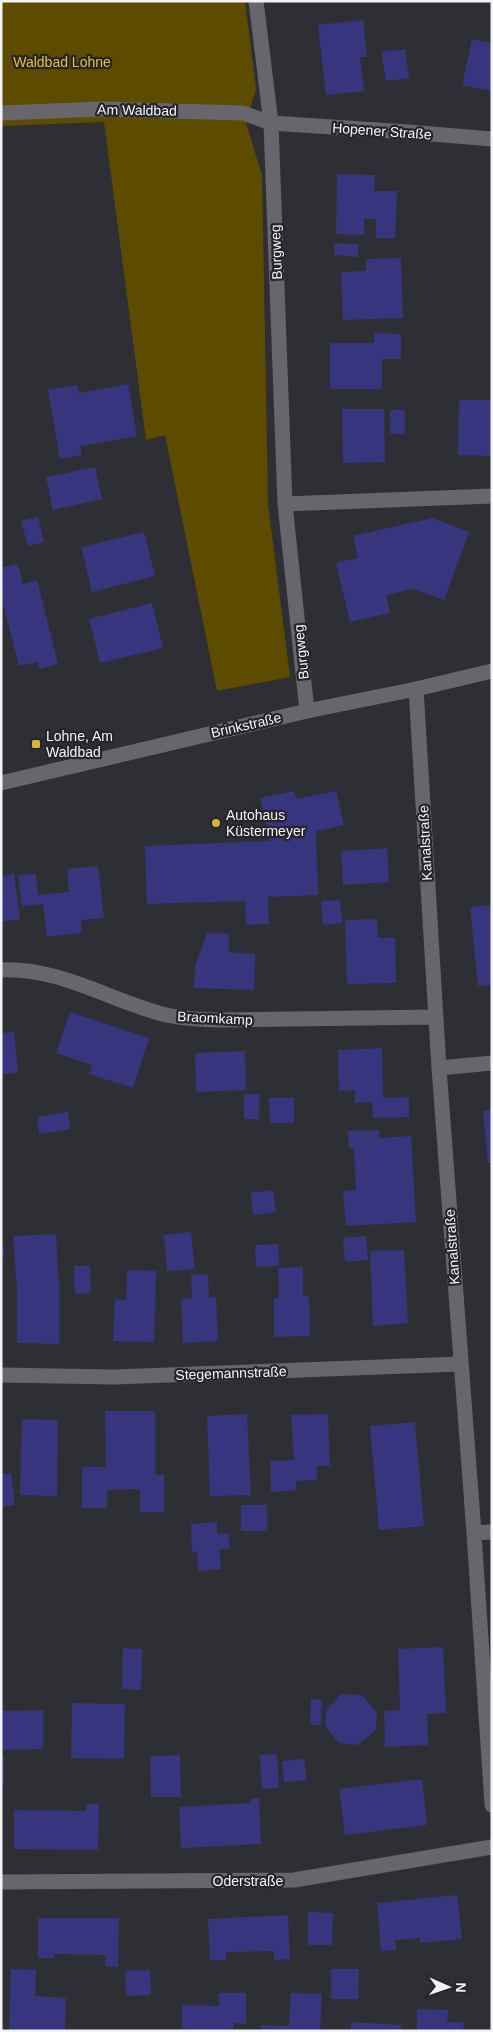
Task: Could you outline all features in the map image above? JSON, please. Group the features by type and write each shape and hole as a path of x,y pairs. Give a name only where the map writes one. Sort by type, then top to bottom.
{"street":[{"name":"Burgweg","path":"256,1 271,123 285,504 307,711"},
{"name":"Am Waldbad","path":"1,113 102,109 243,113 271,123"},
{"name":"Hopener Straße","path":"271,123 408,132 492,140"},
{"path":"285,504 492,496"},
{"name":"Brinkstraße","path":"1,784 307,711 416,689 492,671"},
{"name":"Kanalstraße","path":"416,689 438,1068 474,1532 492,1805"},
{"name":"Braomkamp","path":"1,970 45,973 166,1014 190,1019 435,1017"},
{"path":"438,1068 492,1063"},
{"name":"Stegemannstraße","path":"1,1375 114,1377 460,1364"},
{"path":"474,1532 492,1532"},
{"name":"Oderstraße","path":"1,1882 294,1880 492,1848"}],"green space":[{"name":"Waldbad Lohne","path":"1,1 245,1 256,89 246,123 262,175 268,504 290,677 217,691 165,435 146,440 104,122 1,126"}],"building":[{"path":"363,20 367,57 360,57 364,91 326,95 318,25"},
{"path":"472,39 492,43 492,91 462,85"},
{"path":"405,49 409,78 386,81 381,52"},
{"path":"337,174 375,175 374,191 397,191 395,238 376,238 376,219 364,219 364,235 336,234"},
{"path":"334,243 358,244 358,257 334,255"},
{"path":"401,258 403,318 343,320 341,272 366,271 366,259"},
{"path":"374,333 401,334 401,359 382,359 382,389 330,389 330,343 374,343"},
{"path":"128,384 137,436 80,446 82,455 60,459 48,390 77,385 79,393"},
{"path":"459,400 492,400 492,456 458,455"},
{"path":"342,409 384,409 385,462 343,463"},
{"path":"390,410 405,410 405,434 390,434"},
{"path":"95,467 102,499 53,510 46,477"},
{"path":"38,517 44,542 28,546 21,521"},
{"path":"432,518 469,532 444,600 413,589 386,595 390,613 350,622 336,563 358,558 353,536"},
{"path":"144,532 155,576 92,592 81,547"},
{"path":"18,564 23,584 37,580 58,664 39,669 38,662 19,666 1,596 1,568"},
{"path":"152,603 163,648 100,663 89,619"},
{"path":"294,791 296,799 336,791 344,825 316,831 318,895 268,897 269,924 246,925 245,901 147,904 145,846 270,841 260,798"},
{"path":"387,848 389,882 343,885 341,851"},
{"path":"98,866 104,918 81,920 82,933 47,937 43,904 22,906 18,875 36,874 38,895 69,892 67,869"},
{"path":"14,874 20,919 1,922 1,876"},
{"path":"340,900 342,923 323,925 321,901"},
{"path":"492,905 492,985 478,986 470,907"},
{"path":"377,919 378,938 395,938 396,983 347,984 345,920"},
{"path":"207,933 229,934 229,952 255,954 254,990 194,988 195,966"},
{"path":"70,1012 149,1038 133,1088 89,1074 92,1065 56,1053"},
{"path":"14,1032 18,1073 1,1074 1,1033"},
{"path":"382,1048 383,1098 409,1097 409,1117 373,1118 372,1102 355,1103 355,1090 339,1091 338,1050"},
{"path":"245,1051 246,1090 196,1092 195,1053"},
{"path":"244,1094 259,1094 259,1119 244,1119"},
{"path":"269,1098 294,1098 294,1123 270,1123"},
{"path":"492,1110 492,1163 488,1163 483,1111"},
{"path":"68,1112 70,1129 39,1134 37,1117"},
{"path":"379,1130 379,1138 411,1136 416,1222 346,1226 343,1191 356,1190 354,1148 349,1148 348,1131"},
{"path":"273,1190 276,1212 253,1215 251,1193"},
{"path":"191,1232 195,1269 167,1271 164,1235"},
{"path":"1,1233 5,1257 1,1257"},
{"path":"56,1234 59,1287 59,1344 17,1343 17,1290 13,1236"},
{"path":"366,1236 368,1260 345,1262 343,1238"},
{"path":"278,1244 279,1266 256,1267 255,1245"},
{"path":"404,1250 408,1323 373,1326 370,1251"},
{"path":"74,1266 90,1266 91,1293 75,1294"},
{"path":"303,1267 303,1296 309,1296 310,1336 274,1337 274,1298 279,1298 278,1268"},
{"path":"127,1270 156,1271 154,1342 113,1341 115,1299 126,1300"},
{"path":"208,1274 209,1298 216,1297 218,1341 183,1343 181,1299 192,1298 191,1275"},
{"path":"105,1411 155,1411 155,1475 164,1475 164,1512 140,1512 140,1489 107,1490 107,1508 82,1508 82,1467 106,1467"},
{"path":"247,1414 251,1495 210,1496 207,1416"},
{"path":"328,1414 330,1466 317,1466 317,1480 296,1481 296,1490 271,1492 270,1461 294,1460 291,1415"},
{"path":"22,1419 58,1420 57,1496 20,1495"},
{"path":"415,1422 424,1526 379,1530 370,1426"},
{"path":"11,1473 15,1505 1,1507 1,1474"},
{"path":"241,1505 267,1505 267,1531 241,1531"},
{"path":"217,1522 217,1534 228,1533 230,1549 219,1549 221,1569 198,1571 197,1551 192,1552 191,1524"},
{"path":"443,1647 446,1713 427,1714 428,1745 385,1747 384,1711 400,1710 398,1649"},
{"path":"123,1648 142,1649 141,1690 122,1689"},
{"path":"341,1694 362,1695 377,1713 376,1730 357,1745 339,1743 325,1726 326,1711"},
{"path":"311,1699 322,1700 321,1725 310,1725"},
{"path":"72,1703 125,1704 124,1759 71,1758"},
{"path":"43,1710 43,1749 1,1750 1,1711"},
{"path":"277,1754 279,1788 262,1789 260,1755"},
{"path":"180,1755 181,1797 151,1797 150,1756"},
{"path":"1,1757 4,1757 4,1785 1,1785"},
{"path":"304,1759 307,1780 284,1782 282,1761"},
{"path":"422,1779 427,1825 345,1835 339,1789"},
{"path":"259,1798 261,1844 181,1848 179,1807 251,1803 251,1799"},
{"path":"87,1804 99,1804 98,1850 14,1849 14,1810 86,1811"},
{"path":"457,1895 462,1939 420,1943 420,1938 395,1940 396,1950 381,1951 377,1903"},
{"path":"308,1912 333,1913 332,1945 308,1945"},
{"path":"288,1915 290,1959 274,1960 274,1951 226,1952 226,1960 210,1960 208,1919"},
{"path":"38,1918 119,1918 118,1967 105,1966 106,1955 54,1954 54,1958 38,1958"},
{"path":"11,1969 36,1970 35,1996 66,1998 65,2031 9,2031"},
{"path":"331,1969 359,1969 358,1999 331,1999"},
{"path":"150,1970 151,1995 126,1996 125,1971"},
{"path":"219,1993 246,1993 246,2024 234,2023 233,2031 182,2031 182,2005 219,2006"},
{"path":"291,1993 322,1994 320,2031 261,2031 261,2025 289,2026"},
{"path":"417,2009 448,2010 447,2022 463,2022 464,2031 417,2031"},
{"path":"351,2022 401,2025 401,2031 351,2031"}],"place":[{"name":"Lohne, Am Waldbad","path":"36,744"},
{"name":"Autohaus Küstermeyer","path":"216,823"}]}
